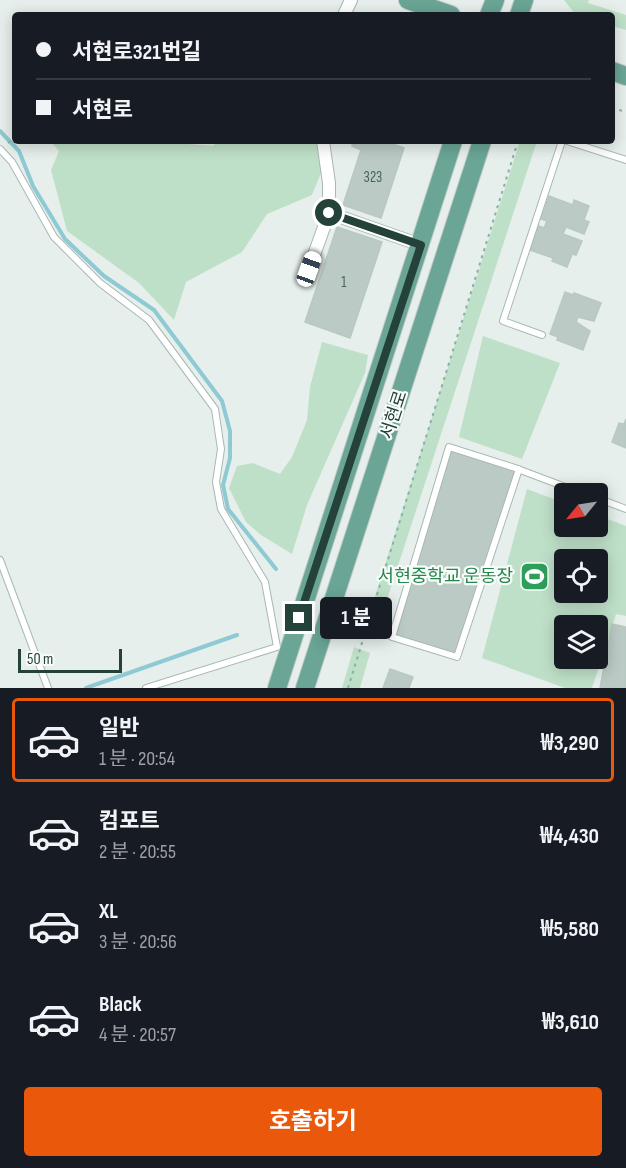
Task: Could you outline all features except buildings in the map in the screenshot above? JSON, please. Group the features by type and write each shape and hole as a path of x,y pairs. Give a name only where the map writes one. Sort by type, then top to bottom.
{"main road":[{"path":"408,0 434,4"},
{"name":"서현로","path":"277,688 452,144"},
{"name":"서현로","path":"305,688 481,144"}],"street":[{"path":"309,269 329,213 329,183 323,144"},
{"path":"329,213 421,245"}],"lane":[{"path":"542,334 503,321 564,144"},
{"path":"575,144 626,160"},
{"path":"0,149 12,162 54,237 100,283 149,320 215,409 221,449 216,482 221,509 265,582 277,647 146,688"},
{"path":"519,470 457,657 392,637 449,447 519,470 554,483"},
{"path":"608,502 626,509"},
{"path":"0,560 48,688"}],"path":[{"path":"348,688 517,144"}],"green space":[{"path":"564,0 589,0 588,3 626,15 626,30 615,27 615,12 573,12"},
{"path":"53,144 213,146 215,144 321,144 325,163 312,195 267,214 242,252 186,282 174,320 139,283 67,231 51,170 59,151"},
{"path":"519,144 536,144 375,636 363,634"},
{"path":"483,336 560,363 522,459 459,437"},
{"path":"322,342 368,355 365,373 307,505 292,554 261,535 246,522 229,488 237,466 253,463 280,474 292,457 307,420 310,387"},
{"name":"서현중학교 운동장","path":"527,489 554,499 554,537 608,537 608,519 626,526 626,616 616,614 608,639 608,615 554,615 554,669 598,669 592,688 565,688 482,658"},
{"path":"354,647 370,653 360,688 342,688"}],"waterway":[{"path":"0,131 12,144"},
{"path":"12,144 19,151 33,186 65,239 104,276 154,310 222,401 230,431 230,458 223,485 228,509 276,569"},
{"path":"86,688 237,635"}],"place":[{"name":"서현중학교 운동장","path":"534,576"}],"route":[{"path":"299,618 421,245 329,213"}]}
